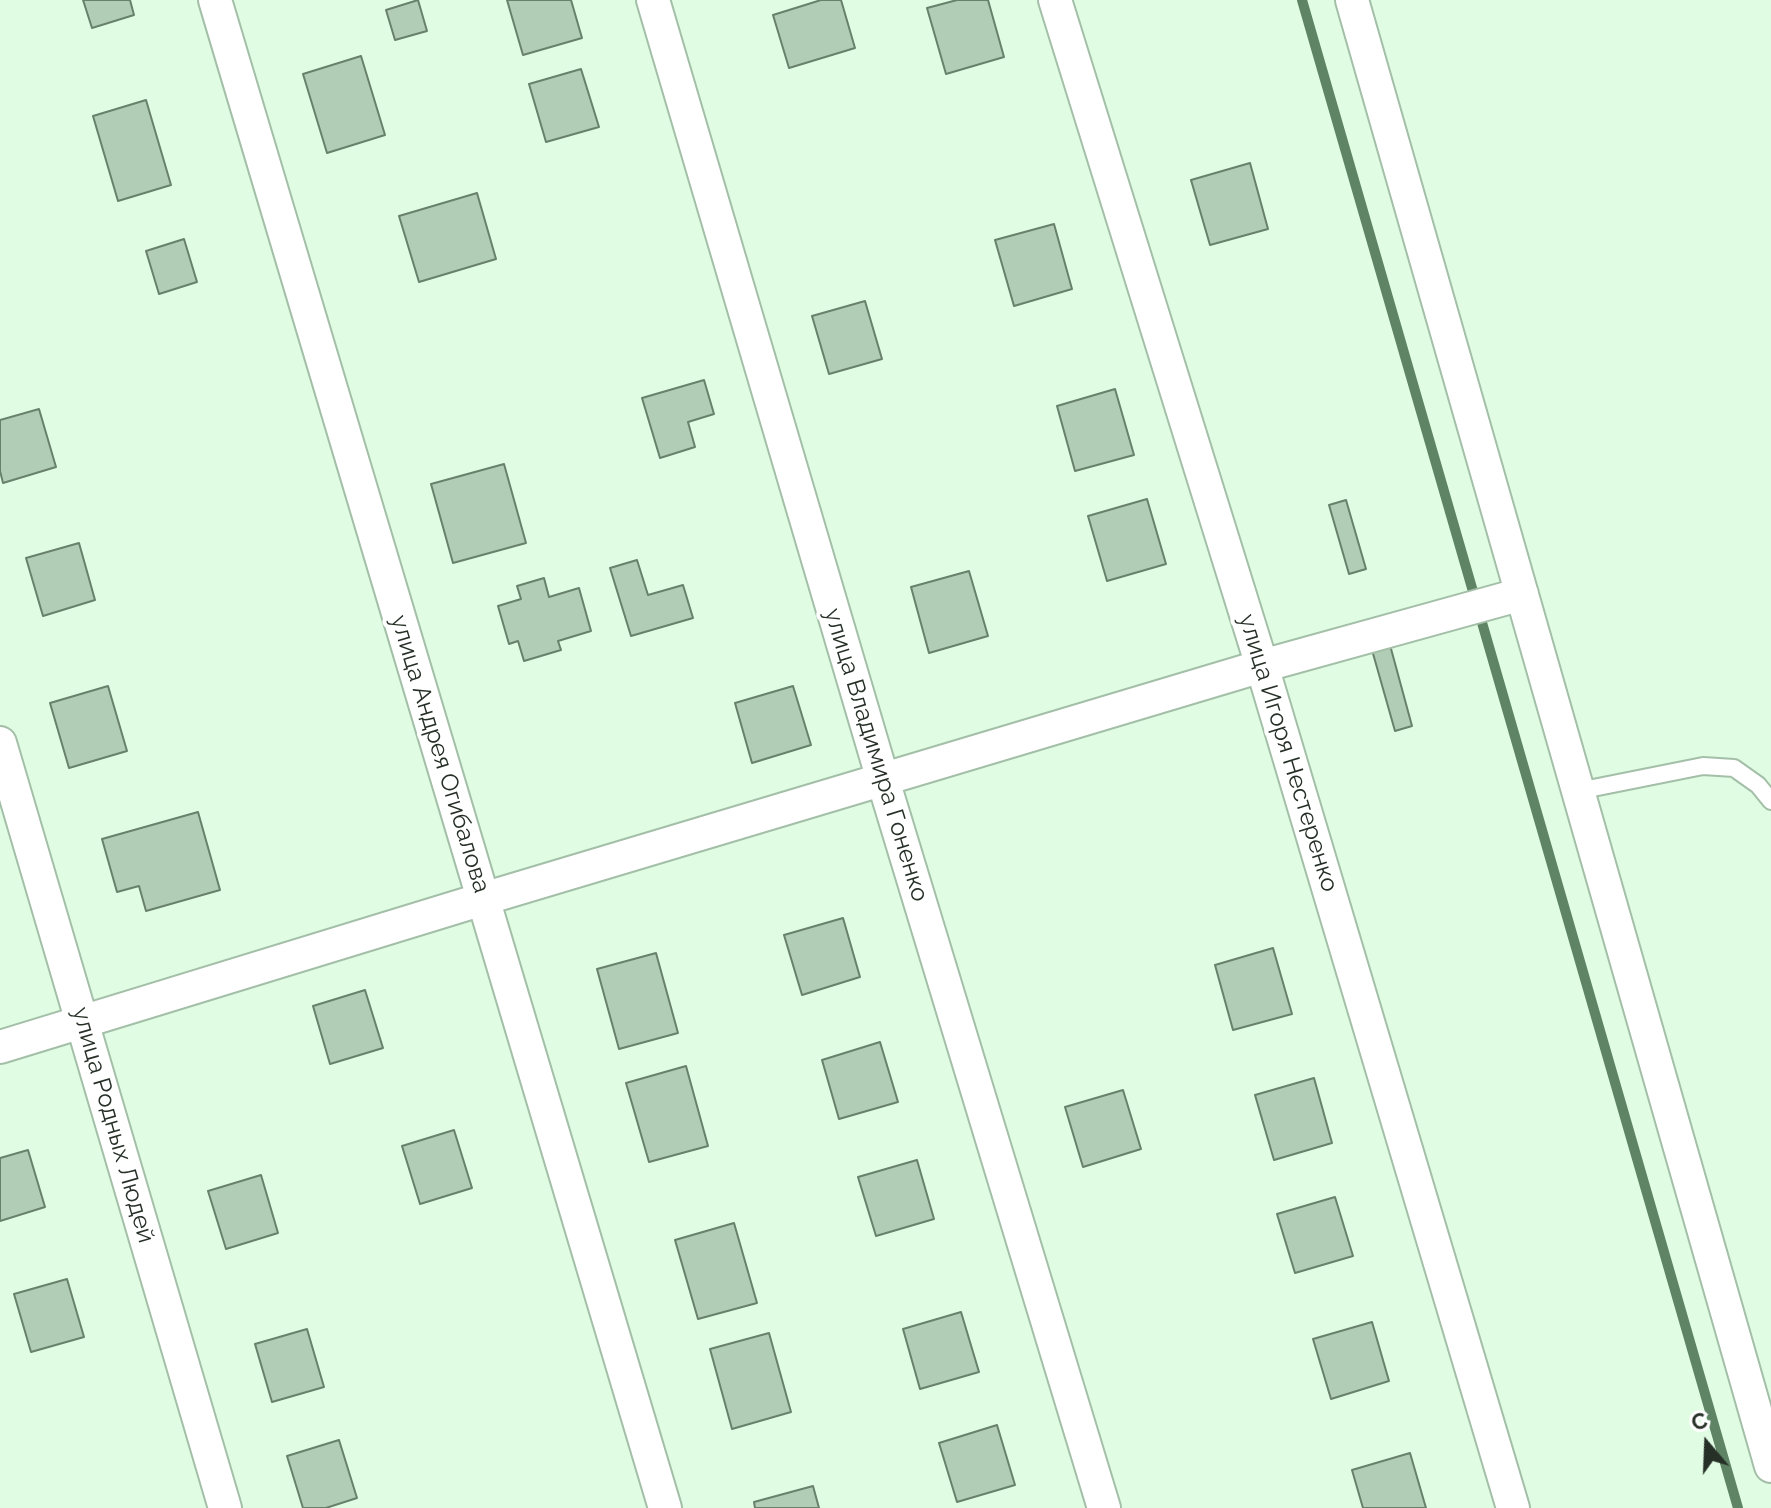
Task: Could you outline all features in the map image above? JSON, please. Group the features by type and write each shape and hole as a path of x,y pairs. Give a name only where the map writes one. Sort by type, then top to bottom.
{"street":[{"name":"улица Андрея Огибалова","path":"215,0 665,1508"},
{"name":"улица Владимира Гоненко","path":"653,0 883,780 1104,1508"},
{"name":"улица Игоря Нестеренко","path":"1055,0 1262,666 1513,1508"},
{"path":"1352,0 1771,1466"},
{"path":"0,1047 1262,666 1522,594"},
{"name":"улица Родных Людей","path":"0,743 225,1508"}],"lane":[{"path":"1578,791 1703,766 1734,768 1758,785 1771,801"}],"building":[{"path":"83,0 130,0 134,15 92,28"},
{"path":"418,0 427,31 395,40 386,10"},
{"path":"507,0 571,0 582,38 523,55"},
{"path":"821,0 841,0 855,48 789,68 773,15"},
{"path":"957,0 988,0 1004,57 946,74 927,8"},
{"path":"361,56 385,135 327,153 303,74"},
{"path":"581,69 599,127 546,142 529,84"},
{"path":"146,100 171,185 118,201 93,116"},
{"path":"1250,163 1268,229 1210,245 1191,180"},
{"path":"477,193 496,259 419,282 399,216"},
{"path":"1054,224 1072,289 1014,306 995,240"},
{"path":"184,239 197,282 159,294 146,251"},
{"path":"865,301 882,359 829,374 812,316"},
{"path":"704,380 714,414 688,422 695,447 660,458 642,398"},
{"path":"1115,389 1134,455 1075,471 1057,406"},
{"path":"39,409 56,467 3,483 0,471 0,420"},
{"path":"504,464 526,543 453,563 431,484"},
{"path":"1147,499 1166,564 1107,581 1088,516"},
{"path":"1346,500 1366,569 1349,574 1329,505"},
{"path":"79,543 95,600 43,616 26,558"},
{"path":"637,560 648,595 683,585 693,618 631,636 610,568"},
{"path":"969,571 988,636 929,653 911,587"},
{"path":"544,578 549,597 579,588 591,631 558,641 561,650 524,661 518,641 509,644 498,606 521,599 517,586"},
{"path":"1390,645 1412,726 1395,731 1372,650"},
{"path":"108,686 127,751 69,768 50,703"},
{"path":"793,686 811,745 752,763 735,703"},
{"path":"198,812 220,890 146,911 139,886 117,892 102,839"},
{"path":"843,918 860,977 802,995 784,935"},
{"path":"1273,948 1292,1014 1233,1030 1215,965"},
{"path":"656,953 678,1033 619,1049 597,969"},
{"path":"365,990 383,1048 330,1064 313,1006"},
{"path":"880,1042 898,1102 839,1119 822,1060"},
{"path":"686,1066 708,1146 649,1162 626,1083"},
{"path":"1314,1078 1332,1143 1274,1160 1255,1095"},
{"path":"1123,1090 1141,1149 1083,1167 1065,1107"},
{"path":"454,1130 472,1188 420,1204 402,1146"},
{"path":"28,1150 45,1207 0,1221 0,1158"},
{"path":"917,1160 934,1219 876,1236 858,1177"},
{"path":"261,1175 278,1233 226,1249 208,1191"},
{"path":"1335,1197 1353,1256 1295,1273 1277,1214"},
{"path":"734,1223 757,1303 698,1319 675,1240"},
{"path":"67,1279 84,1337 31,1352 14,1294"},
{"path":"961,1312 979,1372 920,1389 903,1329"},
{"path":"1372,1322 1389,1381 1331,1399 1313,1339"},
{"path":"307,1329 324,1387 272,1402 255,1344"},
{"path":"769,1333 791,1412 732,1429 710,1349"},
{"path":"997,1425 1015,1485 957,1502 939,1443"},
{"path":"339,1440 357,1498 326,1508 303,1508 287,1456"},
{"path":"1410,1453 1426,1508 1363,1508 1352,1470"},
{"path":"813,1486 819,1508 755,1508 754,1502"}],"waterway":[{"path":"1302,0 1738,1508"}]}
